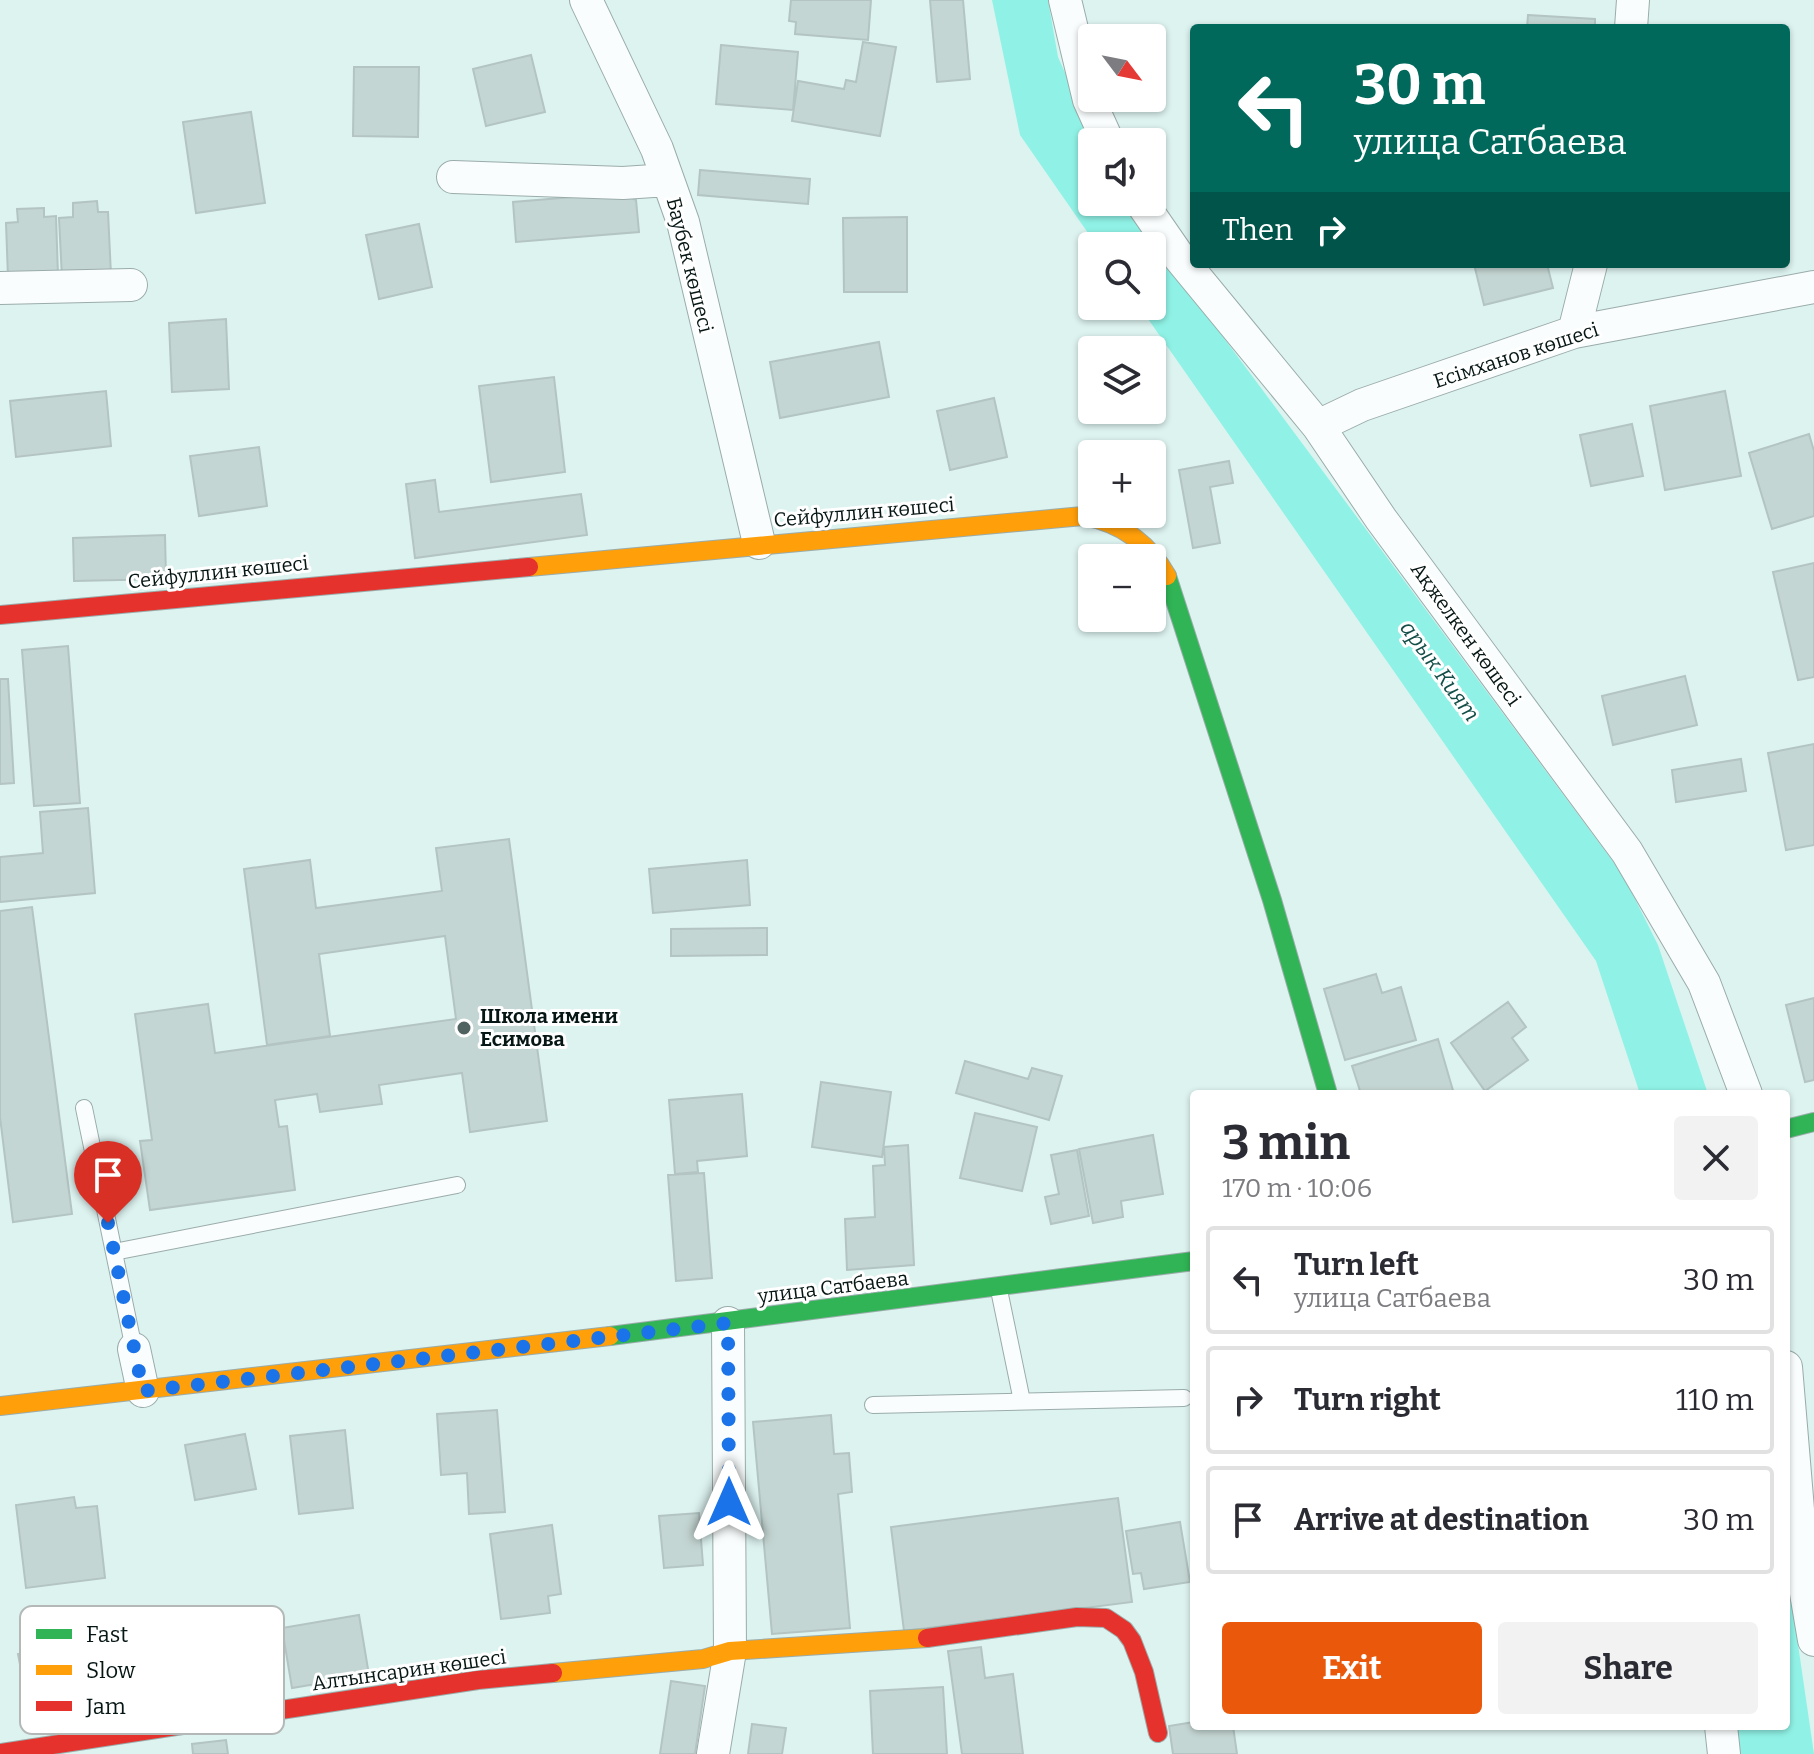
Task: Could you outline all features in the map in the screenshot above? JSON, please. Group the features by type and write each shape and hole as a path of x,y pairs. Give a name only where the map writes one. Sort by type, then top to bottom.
{"street":[{"name":"Баубек көшесі","path":"586,0 657,149 683,222 759,543"},
{"path":"1065,0 1089,100 1102,128"},
{"path":"1631,24 1633,0"},
{"path":"453,177 623,183 668,180"},
{"name":"Ақжелкен көшесі","path":"1151,216 1179,257 1318,426 1381,519 1627,852 1704,983 1744,1090"},
{"path":"1574,332 1590,268"},
{"path":"0,288 131,285"},
{"name":"Есімханов көшесі","path":"1318,426 1362,405 1574,332 1814,287"},
{"name":"Сейфуллин көшесі","path":"0,615 759,543 1083,516 1115,522 1153,553 1167,575 1272,900 1327,1090"},
{"path":"1790,1128 1814,1122"},
{"name":"улица Сатбаева","path":"0,1406 728,1323 1190,1262"},
{"path":"713,1754 730,1651 728,1323"},
{"path":"134,1349 143,1391"},
{"path":"1790,1415 1804,1581 1814,1640"},
{"name":"Алтынсарин көшесі","path":"284,1710 478,1680 703,1659 730,1651 976,1634 1094,1616 1116,1622 1128,1633 1139,1657 1158,1733"},
{"path":"1721,1730 1724,1754"},
{"name":"Алтынсарин көшесі","path":"0,1753 124,1734"}],"lane":[{"path":"84,1108 134,1349"},
{"path":"114,1252 457,1185"},
{"path":"999,1289 1022,1401"},
{"path":"873,1405 1184,1398"}],"water":[{"path":"992,0 1048,0 1058,57 1078,102 1078,112 1083,112 1090,128 1078,128 1078,216 1136,216 1146,232 1087,232 1020,135"},
{"name":"арык Кият","path":"1166,260 1623,875 1658,945 1707,1090 1639,1090 1596,961 1166,345 1166,336 1160,336 1149,320 1166,320"},
{"path":"1790,1589 1814,1754 1739,1754 1736,1730 1790,1730"}],"building":[{"path":"791,0 871,0 868,40 795,34 796,22 789,21"},
{"path":"930,0 963,0 970,79 937,82"},
{"path":"1528,15 1595,19 1595,24 1527,24"},
{"path":"863,42 896,47 880,136 792,121 798,81 844,89 846,80 856,82"},
{"path":"721,45 798,52 793,110 716,104"},
{"path":"531,55 545,112 486,126 473,69"},
{"path":"354,67 419,67 418,137 353,136"},
{"path":"251,112 265,203 196,213 183,122"},
{"path":"700,170 810,179 808,204 698,195"},
{"path":"622,193 636,200 639,232 516,242 513,202"},
{"path":"97,201 98,212 108,212 111,275 62,278 59,218 73,217 73,203"},
{"path":"44,208 44,217 56,216 58,276 8,278 6,223 18,222 17,209"},
{"path":"907,217 907,292 844,292 843,218"},
{"path":"419,224 432,287 379,299 366,235"},
{"path":"1475,268 1548,268 1553,288 1484,305"},
{"path":"226,319 229,389 172,392 169,323"},
{"path":"879,342 889,397 780,418 770,362"},
{"path":"554,377 565,472 491,482 479,386"},
{"path":"106,391 111,446 16,457 10,401"},
{"path":"1725,391 1741,476 1665,490 1650,406"},
{"path":"994,398 1007,457 950,470 937,411"},
{"path":"1632,424 1643,476 1591,486 1580,435"},
{"path":"1809,434 1814,451 1814,516 1772,529 1749,453"},
{"path":"259,447 267,506 199,516 190,456"},
{"path":"1229,461 1233,483 1210,487 1220,543 1193,548 1179,470"},
{"path":"435,480 439,512 581,494 587,535 415,558 406,484"},
{"path":"165,535 166,579 74,581 73,538"},
{"path":"1814,563 1814,677 1798,680 1773,572"},
{"path":"68,646 80,803 34,806 22,650"},
{"path":"1685,676 1697,725 1613,745 1602,696"},
{"path":"0,679 8,679 14,783 0,784"},
{"path":"1814,744 1814,845 1786,850 1768,753"},
{"path":"1741,759 1746,791 1676,802 1672,770"},
{"path":"88,808 95,893 0,902 0,857 43,853 40,812"},
{"name":"Школа имени Есимова","path":"509,839 547,1121 470,1132 462,1073 379,1085 382,1104 320,1112 317,1094 275,1100 279,1127 287,1126 295,1190 150,1210 140,1141 152,1140 135,1014 208,1004 215,1053 456,1019 445,936 319,954 330,1036 267,1045 244,869 310,860 316,908 442,891 436,848"},
{"path":"747,860 750,905 653,913 649,869"},
{"path":"32,907 72,1214 13,1222 0,1117 0,911"},
{"path":"767,928 767,955 671,956 671,929"},
{"path":"1376,974 1382,993 1401,987 1416,1040 1345,1060 1324,989"},
{"path":"1814,998 1814,1080 1805,1082 1786,1005"},
{"path":"1508,1002 1526,1027 1512,1038 1528,1060 1484,1090 1451,1043"},
{"path":"1438,1039 1453,1090 1360,1090 1352,1066"},
{"path":"965,1061 1028,1079 1032,1068 1062,1076 1049,1120 956,1093"},
{"path":"821,1082 891,1092 882,1157 812,1147"},
{"path":"742,1094 747,1156 697,1161 698,1172 675,1174 669,1100"},
{"path":"975,1113 1037,1127 1022,1191 960,1178"},
{"path":"1153,1135 1163,1194 1121,1201 1123,1217 1093,1223 1079,1149"},
{"path":"908,1145 914,1265 847,1270 845,1219 875,1217 873,1166 885,1165 884,1147"},
{"path":"1077,1150 1089,1216 1051,1224 1045,1197 1059,1194 1051,1155"},
{"path":"704,1173 712,1278 676,1281 668,1175"},
{"path":"497,1410 505,1512 469,1514 467,1473 441,1475 437,1414"},
{"path":"831,1415 834,1454 849,1453 852,1492 838,1494 850,1628 772,1634 753,1422"},
{"path":"345,1430 353,1508 299,1514 290,1436"},
{"path":"245,1434 256,1489 195,1500 185,1445"},
{"path":"74,1497 76,1508 97,1506 105,1578 26,1588 16,1505"},
{"path":"1118,1498 1132,1602 904,1631 891,1527"},
{"path":"699,1513 703,1565 664,1568 659,1516"},
{"path":"1180,1522 1190,1582 1144,1589 1141,1573 1133,1574 1126,1531"},
{"path":"552,1525 561,1594 548,1596 550,1613 501,1619 490,1534"},
{"path":"359,1615 369,1675 292,1688 284,1628"},
{"path":"981,1647 985,1678 1013,1674 1023,1754 962,1754 948,1651"},
{"path":"671,1681 705,1686 695,1754 660,1754"},
{"path":"943,1687 947,1754 873,1754 870,1691"},
{"path":"1190,1723 1190,1730 1234,1730 1237,1754 1173,1754 1169,1726"},
{"path":"752,1724 786,1728 782,1754 748,1754"},
{"path":"226,1740 228,1754 193,1754 192,1744"}],"traffic: fast":[{"path":"1167,576 1272,900 1327,1090"},
{"path":"1790,1128 1814,1122"},
{"path":"610,1336 1190,1262"}],"traffic: slow":[{"path":"529,567 1083,516 1097,519 1132,536 1151,553 1167,576"},
{"path":"0,1406 610,1336"},
{"path":"553,1673 703,1659 730,1651 927,1638"}],"traffic: jam":[{"path":"0,615 529,567"},
{"path":"927,1638 1077,1617 1106,1618 1124,1630 1132,1641 1144,1672 1158,1733"},
{"path":"284,1710 478,1680 553,1673"},
{"path":"0,1753 124,1734"}],"place":[{"name":"Школа имени Есимова","path":"464,1028"}],"route":[{"path":"108,1223 143,1391 728,1323 729,1502"}]}
